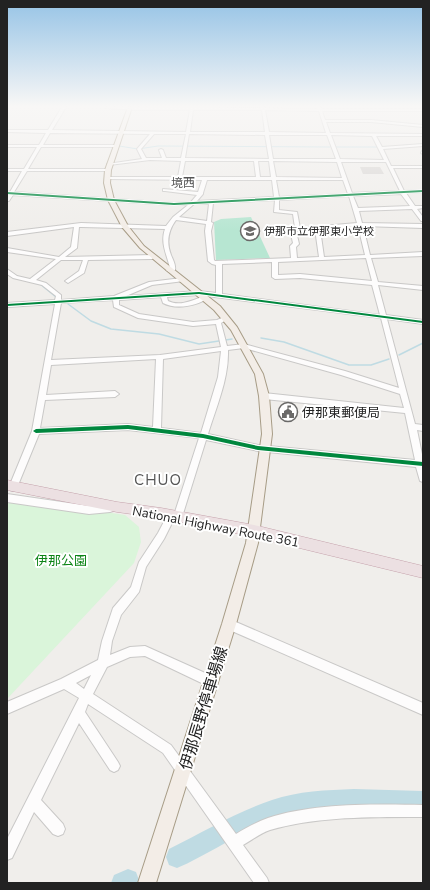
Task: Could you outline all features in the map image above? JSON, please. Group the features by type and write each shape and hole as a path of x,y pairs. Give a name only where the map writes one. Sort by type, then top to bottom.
{"highway":[{"name":"National Highway Route 361","path":"9,490 175,516 254,531 423,572"}],"main road":[{"path":"108,171 115,149"},
{"name":"伊那辰野停車場線","path":"108,171 108,190 111,200 125,227 152,257 202,296 226,318 244,346 259,374 264,396 267,434 254,531 229,624 147,883"}],"street":[{"path":"7,200 9,193 38,149"},
{"path":"139,149 145,160"},
{"path":"180,178 186,149"},
{"path":"269,149 277,200 276,211 295,213 298,230"},
{"path":"333,149 356,210 422,464 423,479"},
{"path":"381,149 403,193 423,220"},
{"path":"161,150 164,159"},
{"path":"108,171 145,160 164,159 271,160 287,162 387,161"},
{"path":"256,160 258,178"},
{"path":"390,167 423,167"},
{"path":"7,170 108,171 180,178 344,179"},
{"path":"169,270 173,269 172,260 166,245 167,228 175,218 197,201 204,189 205,178"},
{"path":"238,178 238,184"},
{"path":"165,190 201,194"},
{"path":"9,193 192,204 423,191"},
{"path":"211,203 208,231 211,261 219,263 423,254"},
{"path":"356,210 423,207"},
{"path":"175,218 210,223"},
{"path":"294,259 293,246 296,244 293,230 359,224 423,226"},
{"path":"30,281 74,248 77,226"},
{"path":"7,234 26,234 77,226 167,228"},
{"path":"316,228 322,258"},
{"path":"7,250 60,259 152,257"},
{"path":"68,281 82,272 86,259"},
{"path":"275,260 275,277 300,276 375,285 423,288"},
{"path":"219,263 219,295"},
{"path":"7,271 15,277 44,284 59,296 36,431 9,490"},
{"path":"116,298 151,283 182,280"},
{"path":"164,295 165,302 168,304 182,304 202,296"},
{"path":"7,305 164,295 219,295 423,322"},
{"path":"116,298 116,306 138,316 193,324 218,322 226,318"},
{"path":"7,853 78,712 85,695 103,663 107,641 117,612 134,589 142,565 175,516 203,436 226,360 224,344 218,322"},
{"path":"47,363 160,357 224,344 244,346 343,373 403,392"},
{"path":"157,430 160,357"},
{"path":"41,398 115,394"},
{"path":"264,396 408,411"},
{"path":"412,426 423,428"},
{"path":"36,431 128,427 203,436 265,448 422,464"},
{"path":"229,624 423,709"},
{"path":"7,708 66,683 103,663 130,652 145,651 210,681"},
{"path":"66,683 167,749 230,835 262,883"},
{"path":"78,712 114,766"},
{"path":"33,800 58,829"},
{"path":"230,835 305,816 423,811"}],"green space":[{"path":"251,217 270,258 216,260 214,222 221,219"},
{"name":"伊那公園","path":"7,497 125,515 139,527 141,542 134,563 7,699"}],"building":[{"path":"360,167 380,167 384,174 363,174"}],"waterway":[{"path":"135,149 141,149"},
{"path":"7,274 15,278"},
{"path":"40,284 56,297"},
{"path":"68,304 91,321 111,329 159,334 199,344 232,339"},
{"path":"261,338 284,342 349,365 371,365 389,359"},
{"path":"399,355 423,343"},
{"path":"177,857 245,822 285,807 337,800 371,799 423,801"},
{"path":"122,883 128,880"}],"cycle path":[{"path":"7,193 174,204 423,191"},
{"path":"7,305 199,293 423,322"},
{"path":"36,431 128,427 203,436 258,448 423,464"}],"place":[{"name":"伊那市立伊那東小学校","path":"250,231"},
{"name":"伊那東郵便局","path":"288,412"}],"district":[{"name":"境西","path":"183,183"},
{"name":"CHUO","path":"158,480"}]}
